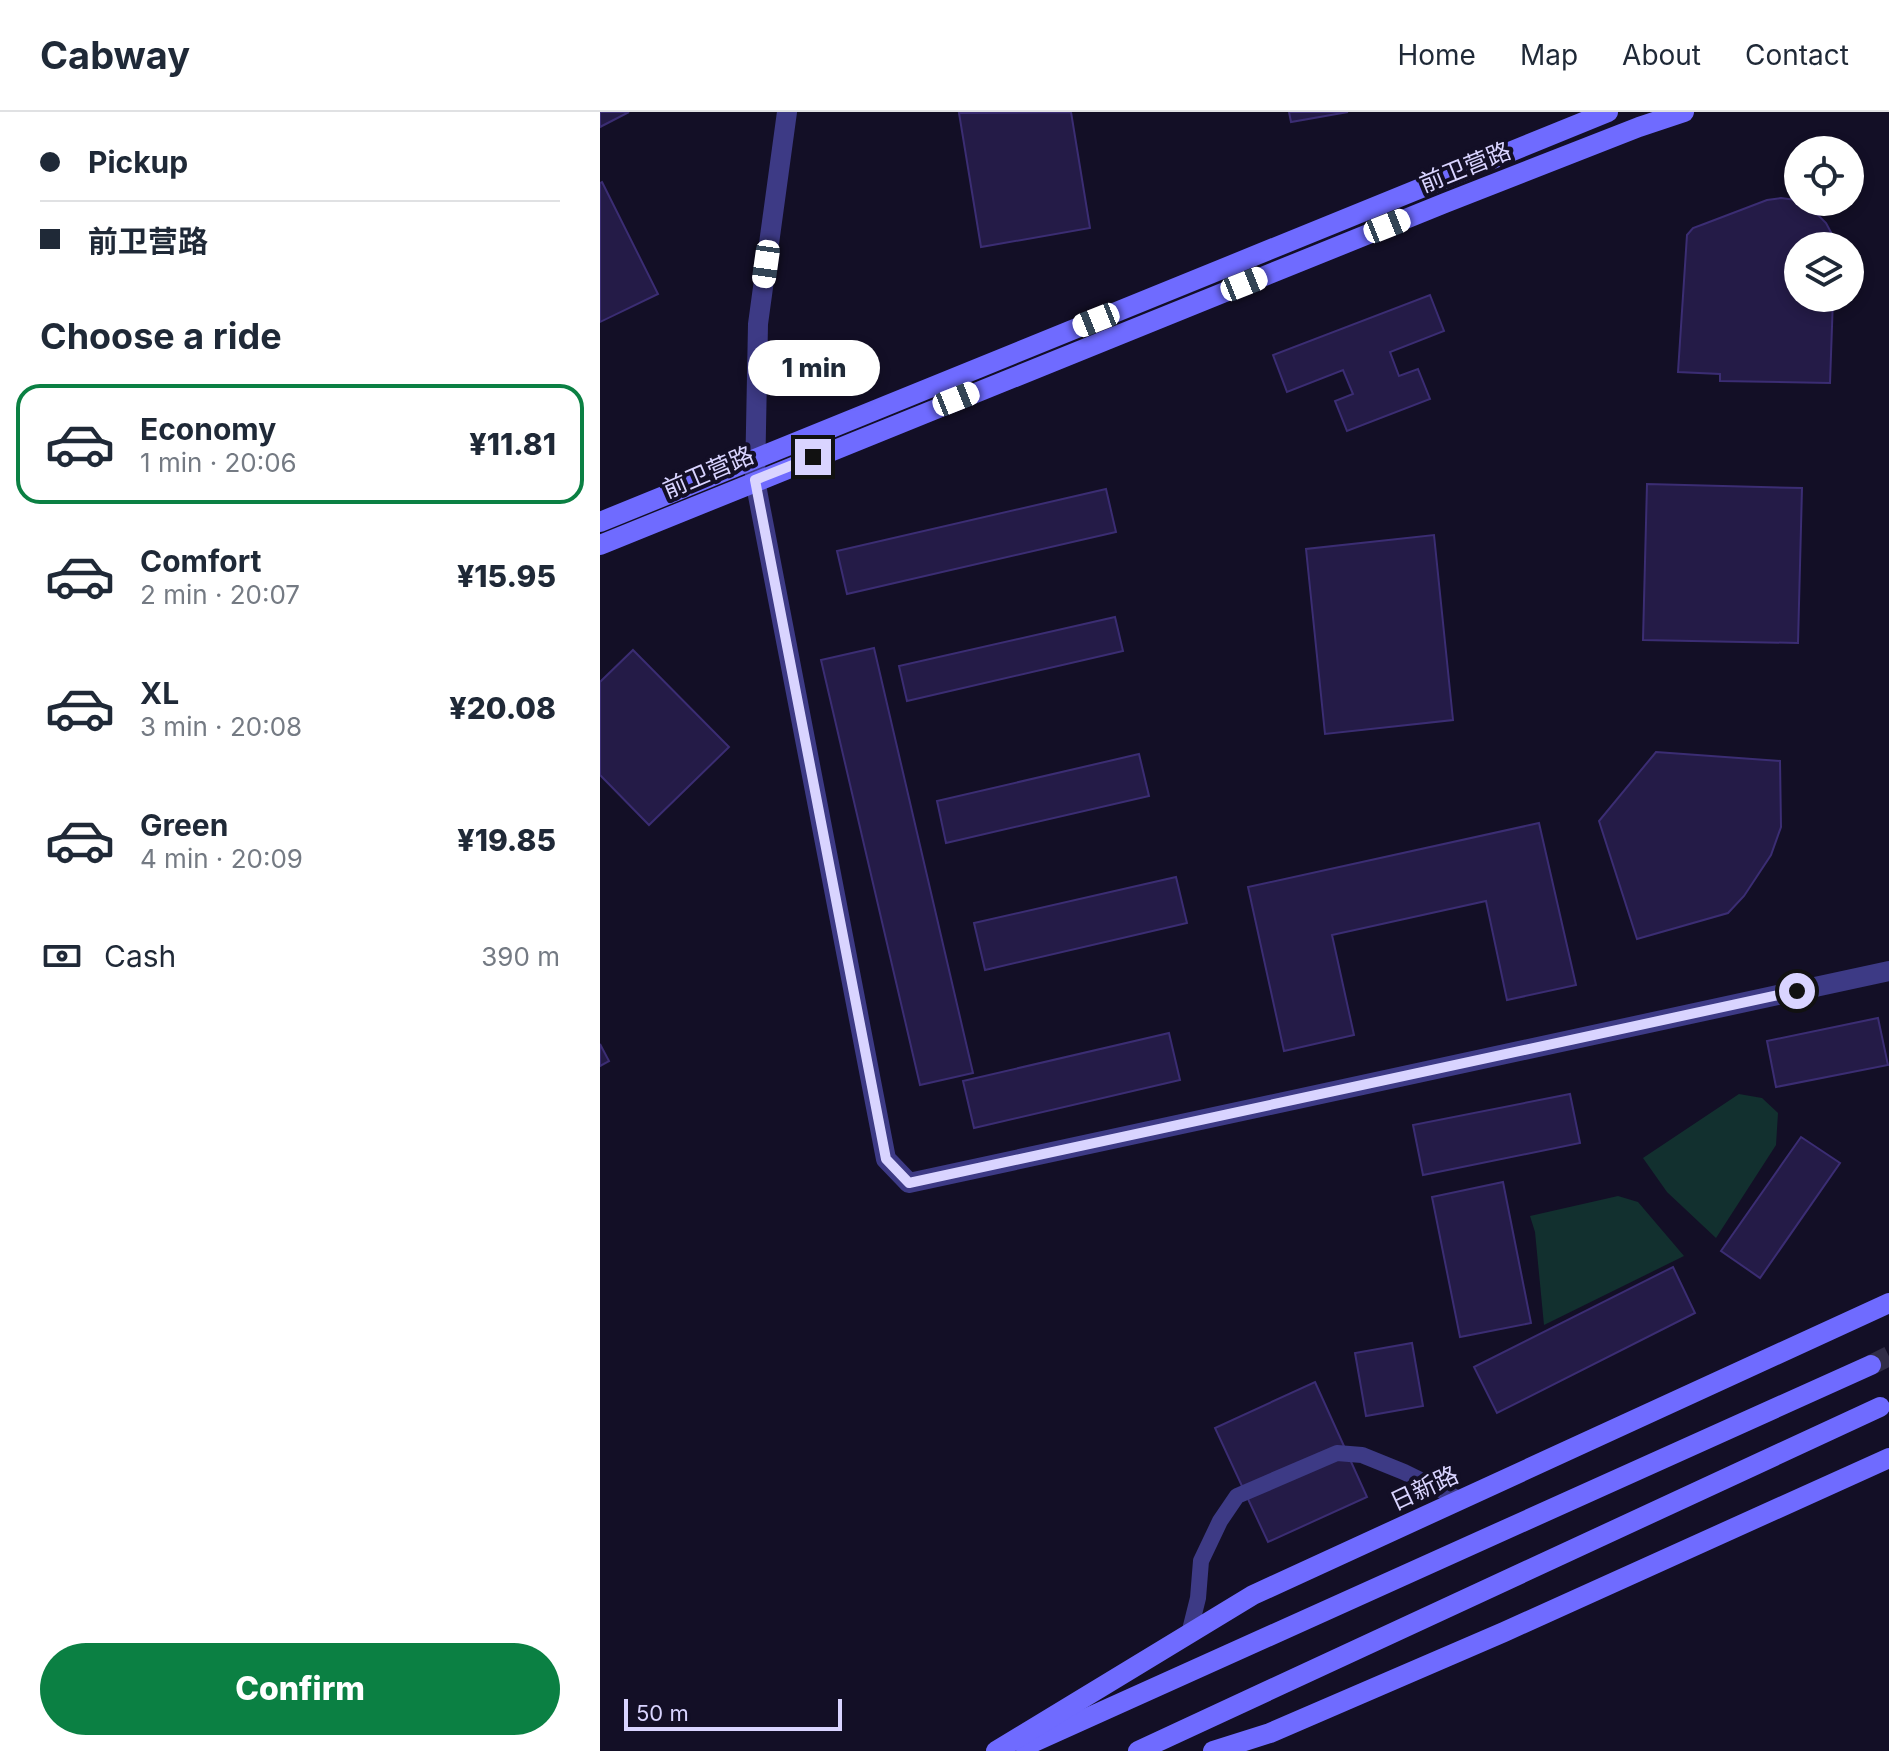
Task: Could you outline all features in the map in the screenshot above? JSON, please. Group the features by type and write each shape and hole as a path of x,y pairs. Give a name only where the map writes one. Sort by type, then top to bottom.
{"main road":[{"name":"前卫营路","path":"600,522 1608,112"},
{"name":"前卫营路","path":"600,545 1430,209 1684,112"},
{"name":"日新路","path":"996,1751 1253,1595 1889,1303"},
{"path":"1014,1751 1871,1365"},
{"path":"1138,1751 1880,1407"},
{"path":"1213,1751 1270,1733 1504,1632 1889,1458"}],"street":[{"path":"787,112 758,324 755,480 886,1159 909,1183 1889,971"}],"lane":[{"path":"1189,1634 1198,1598 1201,1561 1220,1521 1237,1496 1337,1453 1362,1455 1461,1500"}],"green space":[{"path":"1739,1094 1762,1098 1778,1113 1776,1145 1716,1238 1667,1192 1643,1158"},
{"path":"1618,1196 1638,1202 1684,1256 1544,1325 1535,1232 1530,1216"}],"building":[{"path":"600,112 629,112 600,127"},
{"path":"1071,112 1090,228 981,247 959,113"},
{"path":"1289,112 1348,112 1291,122"},
{"path":"600,183 658,294 600,322"},
{"path":"1784,198 1784,216 1819,216 1831,232 1784,232 1784,312 1833,312 1830,383 1720,381 1720,374 1678,372 1687,235 1693,228 1767,200"},
{"path":"1430,295 1444,331 1390,352 1399,376 1418,369 1430,399 1347,431 1335,401 1353,394 1343,370 1287,392 1273,355"},
{"path":"1647,484 1802,488 1798,643 1643,640"},
{"path":"1106,489 1116,532 847,594 837,551"},
{"path":"1434,535 1453,720 1325,734 1306,549"},
{"path":"1115,617 1123,651 907,701 899,666"},
{"path":"874,648 973,1073 920,1085 821,660"},
{"path":"633,650 729,747 649,825 600,775 600,682"},
{"path":"1656,752 1780,761 1781,827 1771,855 1744,896 1728,913 1637,939 1599,821"},
{"path":"1139,754 1149,796 946,843 937,801"},
{"path":"1539,823 1576,985 1507,1000 1486,901 1332,935 1354,1035 1284,1051 1248,887"},
{"path":"1176,877 1187,923 985,970 974,923"},
{"path":"1878,1018 1888,1065 1776,1087 1767,1041"},
{"path":"1169,1033 1180,1080 974,1128 963,1081"},
{"path":"600,1044 609,1061 600,1066"},
{"path":"1570,1094 1580,1143 1423,1175 1413,1125"},
{"path":"1801,1137 1840,1163 1760,1278 1721,1251"},
{"path":"1503,1182 1531,1323 1460,1337 1432,1197"},
{"path":"1673,1267 1695,1313 1497,1413 1474,1367"},
{"path":"1412,1343 1423,1406 1366,1416 1355,1353"},
{"path":"1315,1382 1367,1497 1268,1542 1215,1428"}],"tunnel":[{"path":"1871,1365 1889,1356"}],"route":[{"path":"813,457 755,480 886,1159 909,1183 1797,991"}]}
